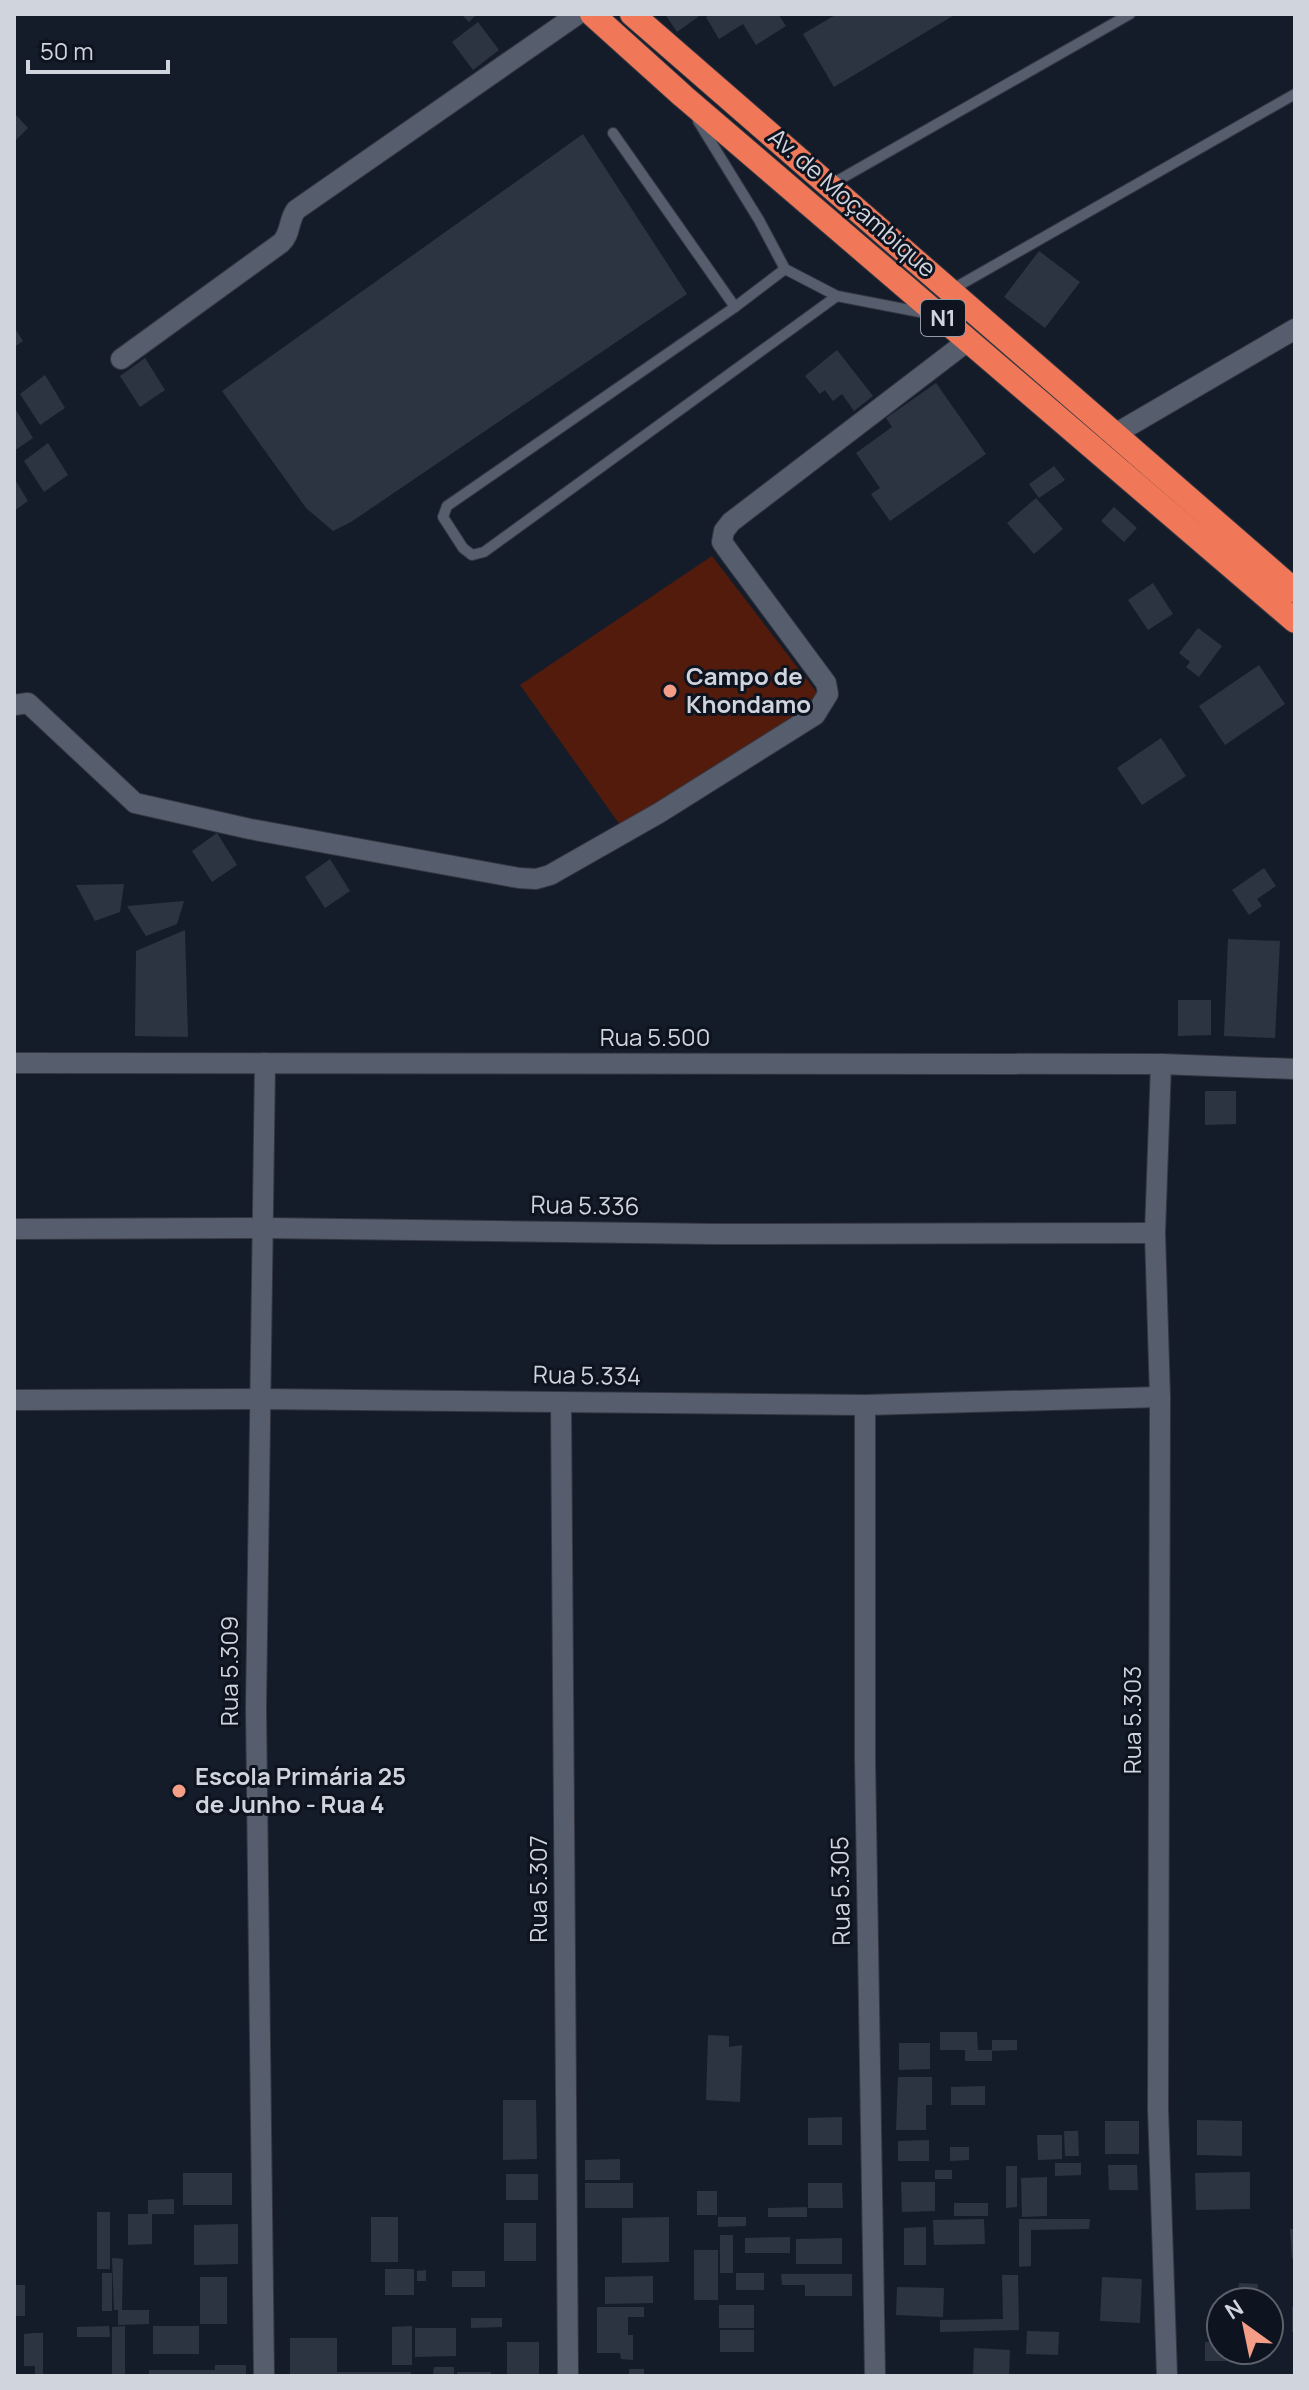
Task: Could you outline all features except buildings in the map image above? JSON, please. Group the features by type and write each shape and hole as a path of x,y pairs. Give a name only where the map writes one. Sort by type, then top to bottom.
{"highway":[{"name":"Av. de Moçambique","path":"592,14 683,96 1295,621"},
{"name":"Av. de Moçambique","path":"632,14 1295,591"}],"street":[{"path":"121,359 281,243 288,235 291,217 296,210 578,14"},
{"path":"1115,434 1295,329"},
{"path":"14,705 28,703 135,803 250,829 504,875 536,879 550,875 659,813 815,715 828,694 826,683 722,542 724,531 731,522 969,340"},
{"name":"Rua 5.500","path":"14,1063 1161,1064 1295,1069"},
{"name":"Rua 5.309","path":"264,2376 256,1708 265,1063"},
{"name":"Rua 5.303","path":"1161,1064 1155,1233 1160,1397 1158,2109 1167,2376"},
{"name":"Rua 5.336","path":"14,1229 264,1228 715,1234 1155,1233"},
{"name":"Rua 5.334","path":"14,1400 258,1399 865,1405 1160,1397"},
{"name":"Rua 5.307","path":"561,1402 568,2376"},
{"name":"Rua 5.305","path":"865,1405 865,1758 875,2376"}],"lane":[{"path":"830,185 1130,14"},
{"path":"951,290 1295,94"},
{"path":"683,96 759,220 785,269 837,296 940,316"},
{"path":"613,133 735,307"},
{"path":"785,269 735,307 447,506 443,517 463,548 472,555 484,552 837,296"}],"shaded area":[{"name":"Campo de Khondamo","path":"712,556 821,698 623,829 520,685"}],"place":[{"name":"Campo de Khondamo","path":"670,691"},
{"name":"Escola Primária 25 de Junho - Rua 4","path":"179,1791"}]}
